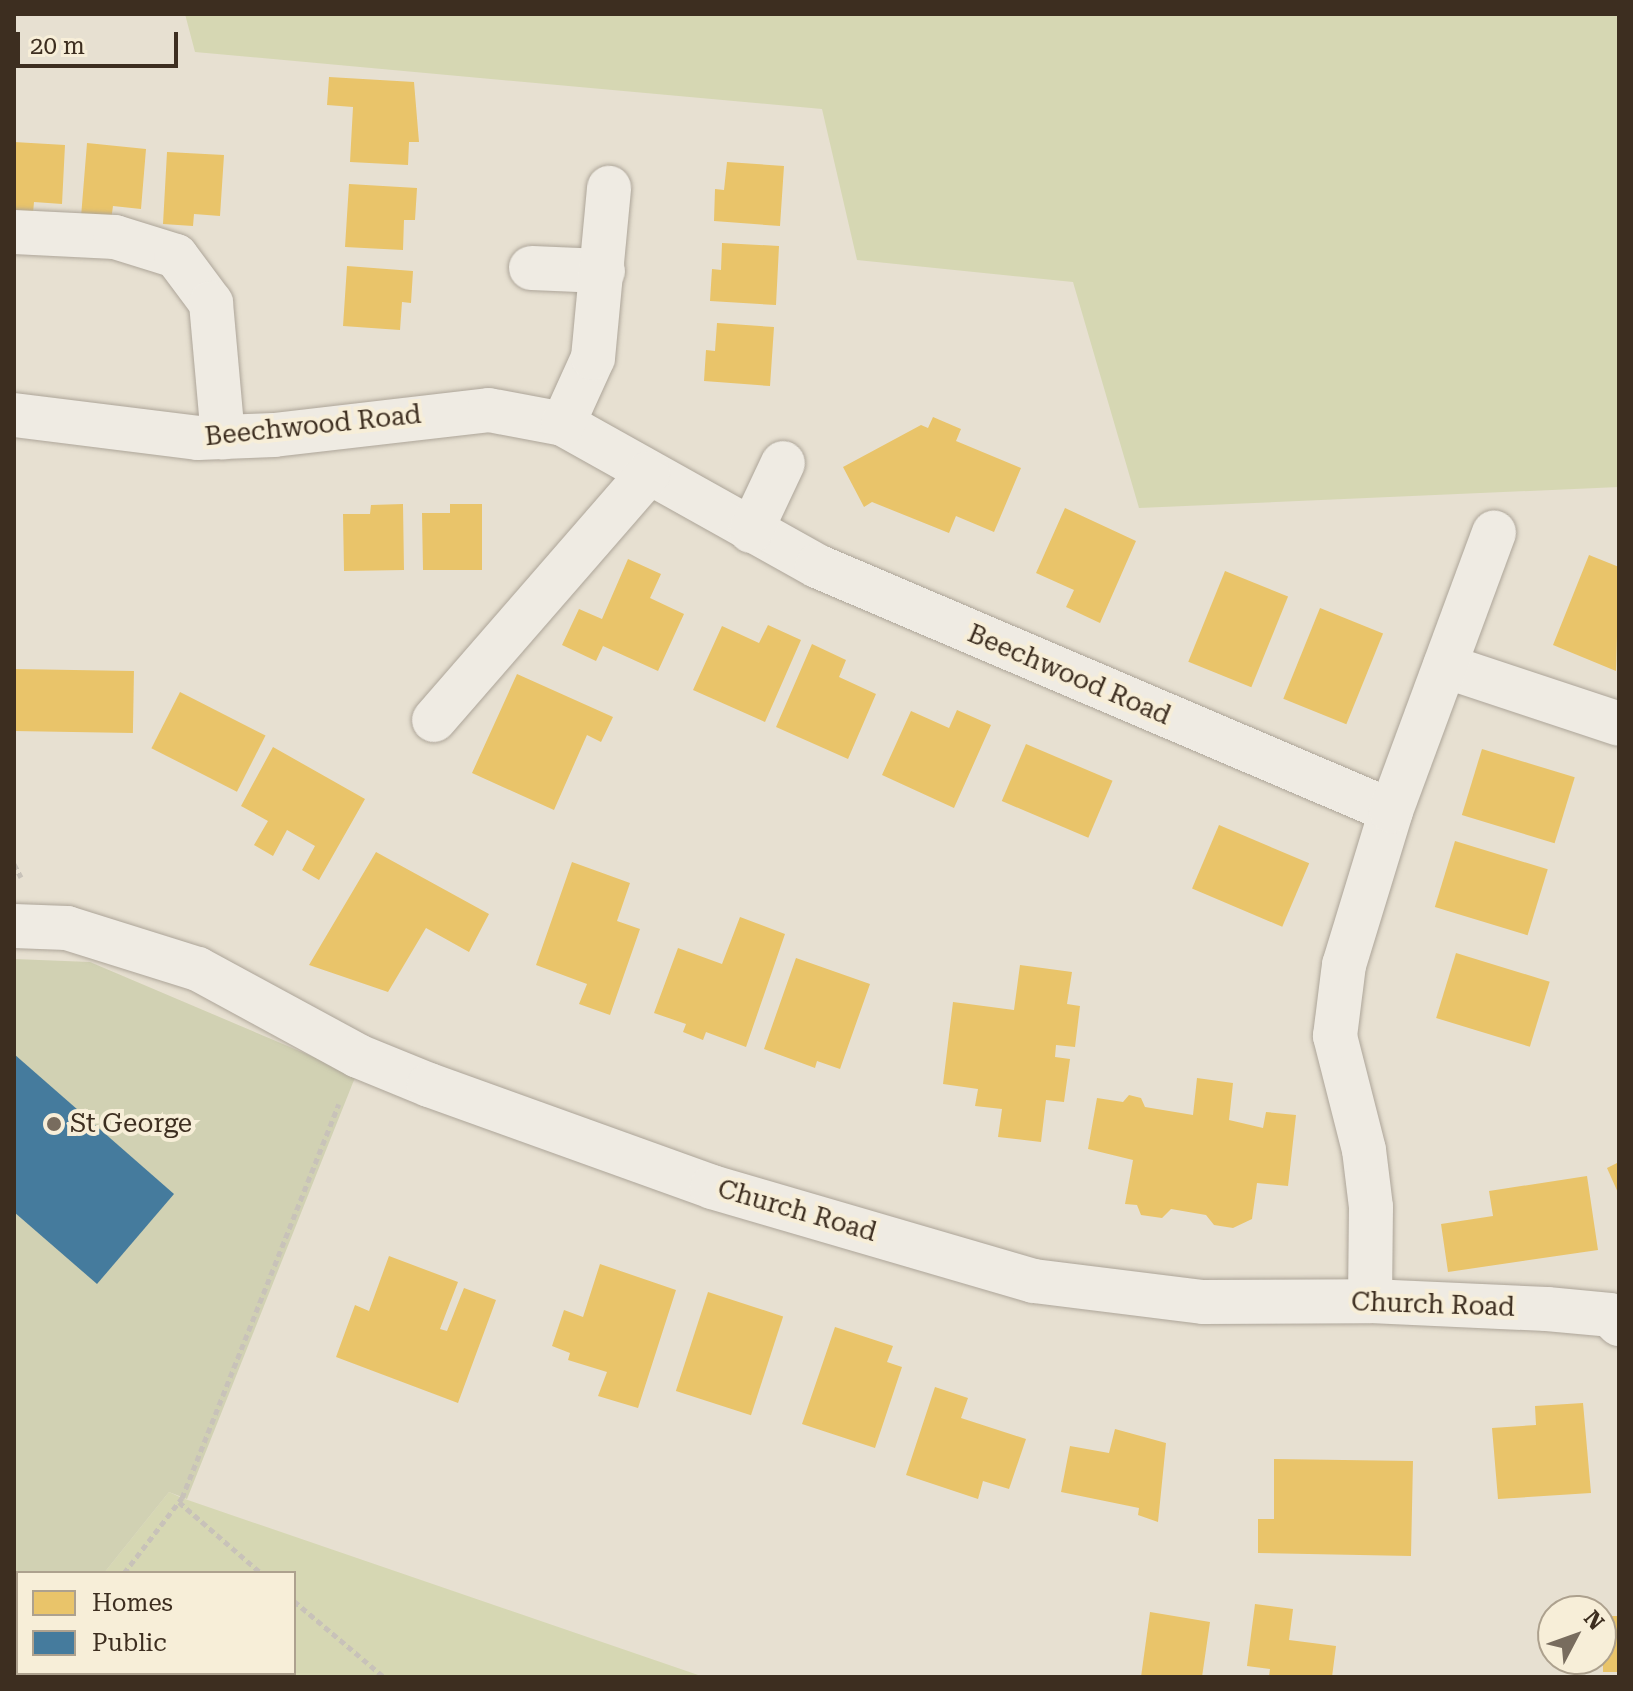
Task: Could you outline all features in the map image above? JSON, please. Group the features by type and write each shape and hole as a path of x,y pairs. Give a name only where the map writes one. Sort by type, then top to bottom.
{"street":[{"path":"563,424 593,358 609,188"},
{"path":"14,232 115,237 153,245 186,265 211,303 223,437"},
{"path":"531,268 603,271"},
{"name":"Beechwood Road","path":"14,415 110,430 223,437 489,410 563,424 751,531 983,639 1391,811"},
{"path":"751,531 783,463"},
{"path":"434,720 648,474"},
{"path":"1370,1301 1370,1193 1335,1036 1344,965 1391,811 1494,532"},
{"path":"1445,666 1619,724"},
{"name":"Church Road","path":"14,926 67,928 198,969 358,1056 712,1187 1034,1281 1203,1302 1370,1301 1616,1316"}],"path":[{"path":"126,1571 179,1502 358,1056"},
{"path":"179,1502 259,1571"},
{"path":"296,1603 384,1677"}],"green space":[{"path":"185,14 1619,14 1619,487 1139,508 1073,282 857,260 822,109 195,52"},
{"path":"14,959 90,962 356,1075 187,1499 169,1492 106,1571 16,1571 16,1675 20,1677 14,1677"},
{"path":"169,1492 704,1677 20,1677 296,1675 296,1571 106,1571"}],"building: Homes":[{"path":"329,77 414,82 419,142 409,142 408,165 350,162 353,107 327,105"},
{"path":"14,142 65,145 62,204 34,202 33,213 14,212"},
{"path":"87,143 146,149 141,209 113,206 111,220 81,217"},
{"path":"167,152 224,155 220,216 194,214 193,226 163,224"},
{"path":"727,162 784,166 780,226 714,221 715,189 724,190"},
{"path":"349,184 417,188 415,220 404,220 403,250 345,247"},
{"path":"722,243 779,246 776,305 710,301 712,269 721,270"},
{"path":"347,266 413,271 411,303 402,302 400,330 343,326"},
{"path":"717,323 774,327 770,386 704,381 706,350 715,351"},
{"path":"933,417 961,429 956,441 1021,468 994,532 956,516 949,533 872,502 864,507 843,467 921,425 928,428"},
{"path":"403,504 404,570 344,571 343,514 370,514 371,505"},
{"path":"450,504 482,504 482,570 423,570 422,513 450,513"},
{"path":"1065,508 1136,541 1100,623 1066,607 1074,590 1036,573"},
{"path":"1589,555 1619,567 1616,671 1553,645"},
{"path":"628,559 661,574 650,598 684,614 658,671 603,646 596,661 562,645 579,609 602,619"},
{"path":"1225,571 1288,596 1251,687 1188,662"},
{"path":"1320,608 1383,633 1346,724 1283,699"},
{"path":"768,625 801,640 765,722 693,690 722,626 759,643"},
{"path":"812,644 846,660 839,677 876,694 848,759 776,727"},
{"path":"14,669 134,671 133,733 14,731"},
{"path":"517,674 613,717 601,742 587,735 554,810 472,773"},
{"path":"180,692 266,736 237,792 151,748"},
{"path":"957,710 991,725 954,808 882,775 911,711 949,728"},
{"path":"1026,744 1113,781 1088,838 1002,801"},
{"path":"273,747 365,799 319,880 302,870 315,846 287,830 273,856 254,845 268,821 241,806"},
{"path":"1482,749 1575,777 1555,843 1462,815"},
{"path":"1219,825 1309,863 1282,927 1192,889"},
{"path":"1455,841 1548,869 1528,935 1435,907"},
{"path":"376,852 489,914 469,952 426,928 388,992 309,965"},
{"path":"572,862 630,883 617,921 640,929 610,1015 579,1004 587,984 536,965"},
{"path":"740,917 785,934 746,1047 706,1032 703,1040 683,1032 686,1024 654,1013 678,948 722,964"},
{"path":"1456,953 1550,982 1530,1047 1436,1018"},
{"path":"796,958 870,984 840,1069 817,1061 815,1068 764,1049"},
{"path":"1020,965 1072,972 1067,1004 1080,1006 1075,1047 1056,1045 1055,1057 1070,1059 1064,1102 1046,1100 1041,1142 998,1137 1002,1109 975,1106 978,1089 943,1084 953,1002 1014,1010"},
{"path":"1197,1078 1233,1083 1229,1120 1263,1128 1266,1112 1296,1115 1288,1186 1257,1183 1252,1219 1233,1228 1214,1225 1206,1215 1171,1209 1162,1218 1141,1215 1137,1205 1125,1204 1133,1160 1088,1149 1097,1098 1123,1102 1129,1095 1141,1098 1145,1107 1193,1115"},
{"path":"1619,1162 1619,1195 1607,1168"},
{"path":"1587,1176 1598,1250 1448,1272 1441,1224 1493,1216 1489,1191"},
{"path":"389,1256 458,1282 440,1329 447,1331 464,1288 496,1300 458,1403 336,1357 355,1305 369,1311"},
{"path":"600,1264 676,1290 638,1408 598,1396 607,1372 568,1360 570,1353 552,1346 564,1310 583,1317"},
{"path":"708,1292 783,1316 751,1415 676,1391"},
{"path":"835,1327 893,1346 887,1362 902,1367 875,1448 802,1424"},
{"path":"935,1387 968,1398 961,1418 1026,1439 1009,1489 983,1481 978,1499 906,1475"},
{"path":"1583,1403 1591,1493 1498,1499 1492,1428 1536,1425 1535,1406"},
{"path":"1115,1429 1166,1443 1158,1522 1138,1515 1139,1508 1061,1492 1070,1446 1109,1453"},
{"path":"1274,1459 1413,1461 1411,1556 1258,1553 1258,1519 1274,1519"},
{"path":"1255,1604 1293,1609 1289,1640 1336,1646 1332,1677 1269,1677 1270,1669 1247,1666"},
{"path":"1150,1612 1210,1622 1202,1677 1141,1677"},
{"path":"1617,1616 1619,1616 1617,1672"}],"building: Public":[{"name":"St George","path":"14,1054 174,1194 97,1284 14,1212"}],"place":[{"name":"St George","path":"54,1124"}]}
